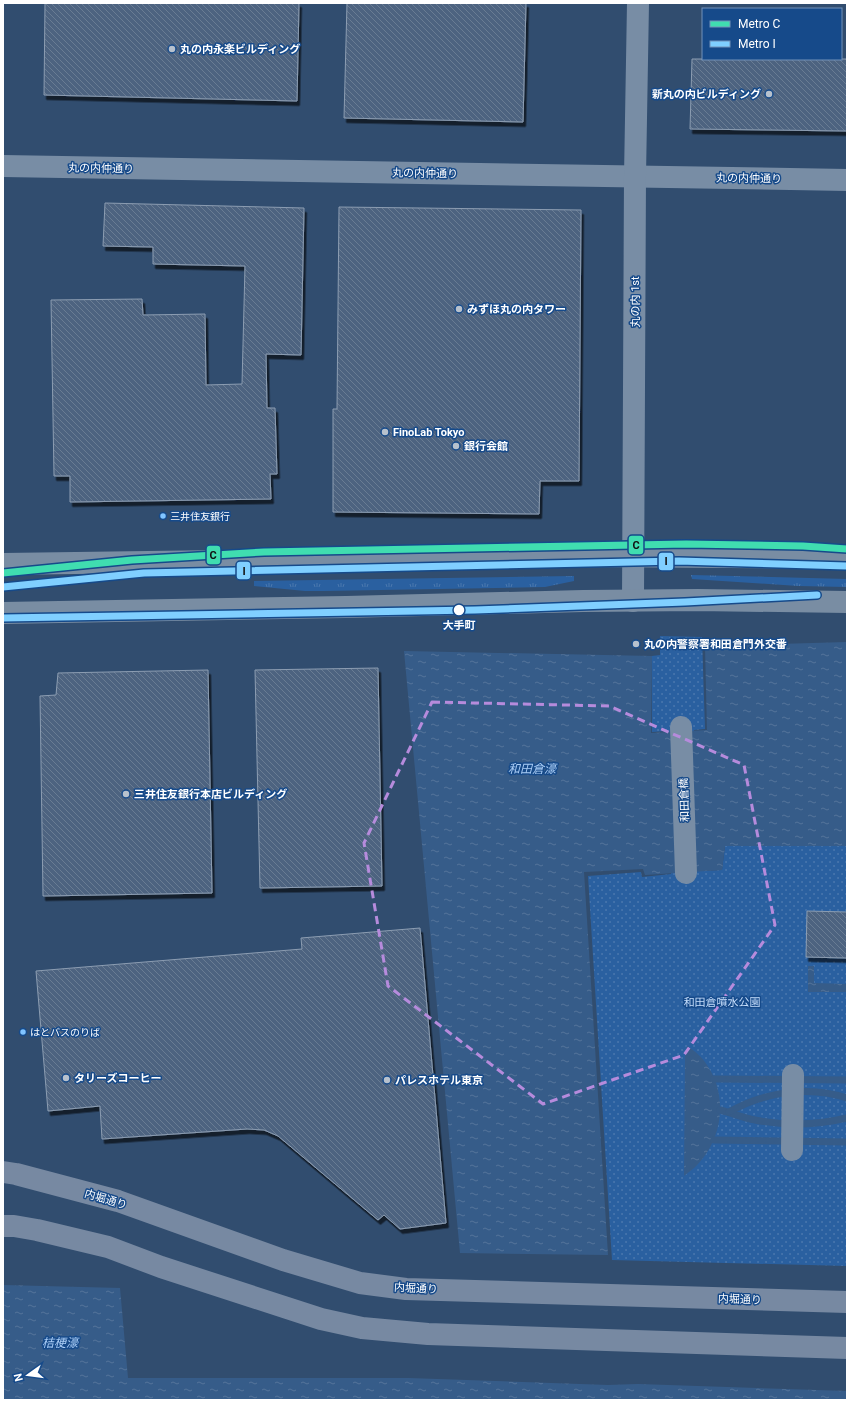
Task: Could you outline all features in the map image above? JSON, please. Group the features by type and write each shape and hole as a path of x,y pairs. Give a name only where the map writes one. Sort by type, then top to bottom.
{"highway":[{"path":"3,564 633,556 847,558"},
{"path":"3,613 633,601 847,602"}],"main road":[{"name":"内堀通り","path":"3,1172 43,1180 118,1201 281,1260 360,1283 406,1289 847,1302"},
{"path":"3,1226 14,1226 37,1230 108,1247 161,1267 321,1319 362,1328 428,1334 847,1348"}],"street":[{"name":"丸の内 1st","path":"633,601 635,176 638,3"},
{"name":"丸の内仲通り","path":"3,166 847,180"},
{"name":"和田倉橋","path":"681,727 686,872"},
{"path":"792,1150 793,1090"}],"highlighted area":[{"path":"432,702 609,706 744,765 775,925 684,1055 543,1104 388,986 364,843"}],"green space":[{"path":"691,575 847,579 847,587 798,586 692,579"},
{"path":"574,576 574,581 545,587 305,591 254,586 254,581"},
{"name":"和田倉噴水公園","path":"660,636 702,637 705,729 694,730 699,871 722,870 725,846 847,846 847,1266 612,1260 588,876 641,872 642,877 671,874 667,731 652,732 652,656 660,655"}],"water":[{"name":"和田倉濠","path":"847,642 847,846 725,846 722,870 645,875 643,869 584,872 608,1255 460,1253 404,651 652,656 651,733 707,730 705,646"},
{"path":"808,966 814,966 814,983 847,984 847,992 808,992"},
{"path":"687,1046 703,1059 714,1077 718,1089 720,1116 713,1142 706,1154 696,1166 684,1176 685,1057"},
{"name":"桔梗濠","path":"3,1285 120,1288 128,1378 408,1378 608,1385 638,1384 847,1391 847,1400 3,1400"}],"building":[{"name":"丸の内永楽ビルディング","path":"45,3 299,3 297,101 44,95"},
{"path":"347,3 526,3 523,122 344,118"},
{"name":"新丸の内ビルディング","path":"692,59 847,59 847,131 690,129"},
{"path":"105,203 304,208 301,355 266,354 267,408 275,408 277,474 270,474 271,499 70,502 70,476 54,476 51,300 142,299 143,315 205,314 206,385 242,384 245,266 153,264 153,247 103,246"},
{"name":"みずほ丸の内タワー","path":"339,207 581,210 579,481 540,481 539,514 333,512 333,409 337,409"},
{"path":"378,668 382,886 260,888 255,670"},
{"name":"三井住友銀行本店ビルディング","path":"208,670 212,893 43,896 40,696 56,695 58,673"},
{"path":"807,911 847,912 847,958 806,957"},
{"path":"420,928 446,1223 400,1229 384,1215 378,1220 278,1136 264,1130 247,1129 102,1139 100,1106 48,1111 36,971 302,949 301,938"}],"waterway":[{"path":"714,1079 847,1080"},
{"path":"729,1112 743,1105 772,1095 802,1091 832,1094 847,1098"},
{"path":"720,1110 751,1119 790,1124 824,1122 847,1118"},
{"path":"714,1140 847,1142"}],"metro line":[{"name":"C","path":"3,573 132,560 264,552 686,544 803,546 847,549"},
{"name":"I","path":"3,587 144,573 679,561 847,566"},
{"name":"I","path":"3,618 475,610 685,602 817,595"}],"place":[{"name":"丸の内永楽ビルディング","path":"172,49"},
{"name":"新丸の内ビルディング","path":"769,94"},
{"name":"みずほ丸の内タワー","path":"459,309"},
{"name":"FinoLab Tokyo","path":"385,432"},
{"name":"銀行会館","path":"456,446"},
{"name":"三井住友銀行","path":"163,516"},
{"name":"大手町","path":"459,610"},
{"name":"丸の内警察署和田倉門外交番","path":"636,644"},
{"name":"三井住友銀行本店ビルディング","path":"126,794"},
{"name":"はとバスのりば","path":"23,1032"},
{"name":"タリーズコーヒー","path":"66,1078"},
{"name":"パレスホテル東京","path":"387,1080"}]}
